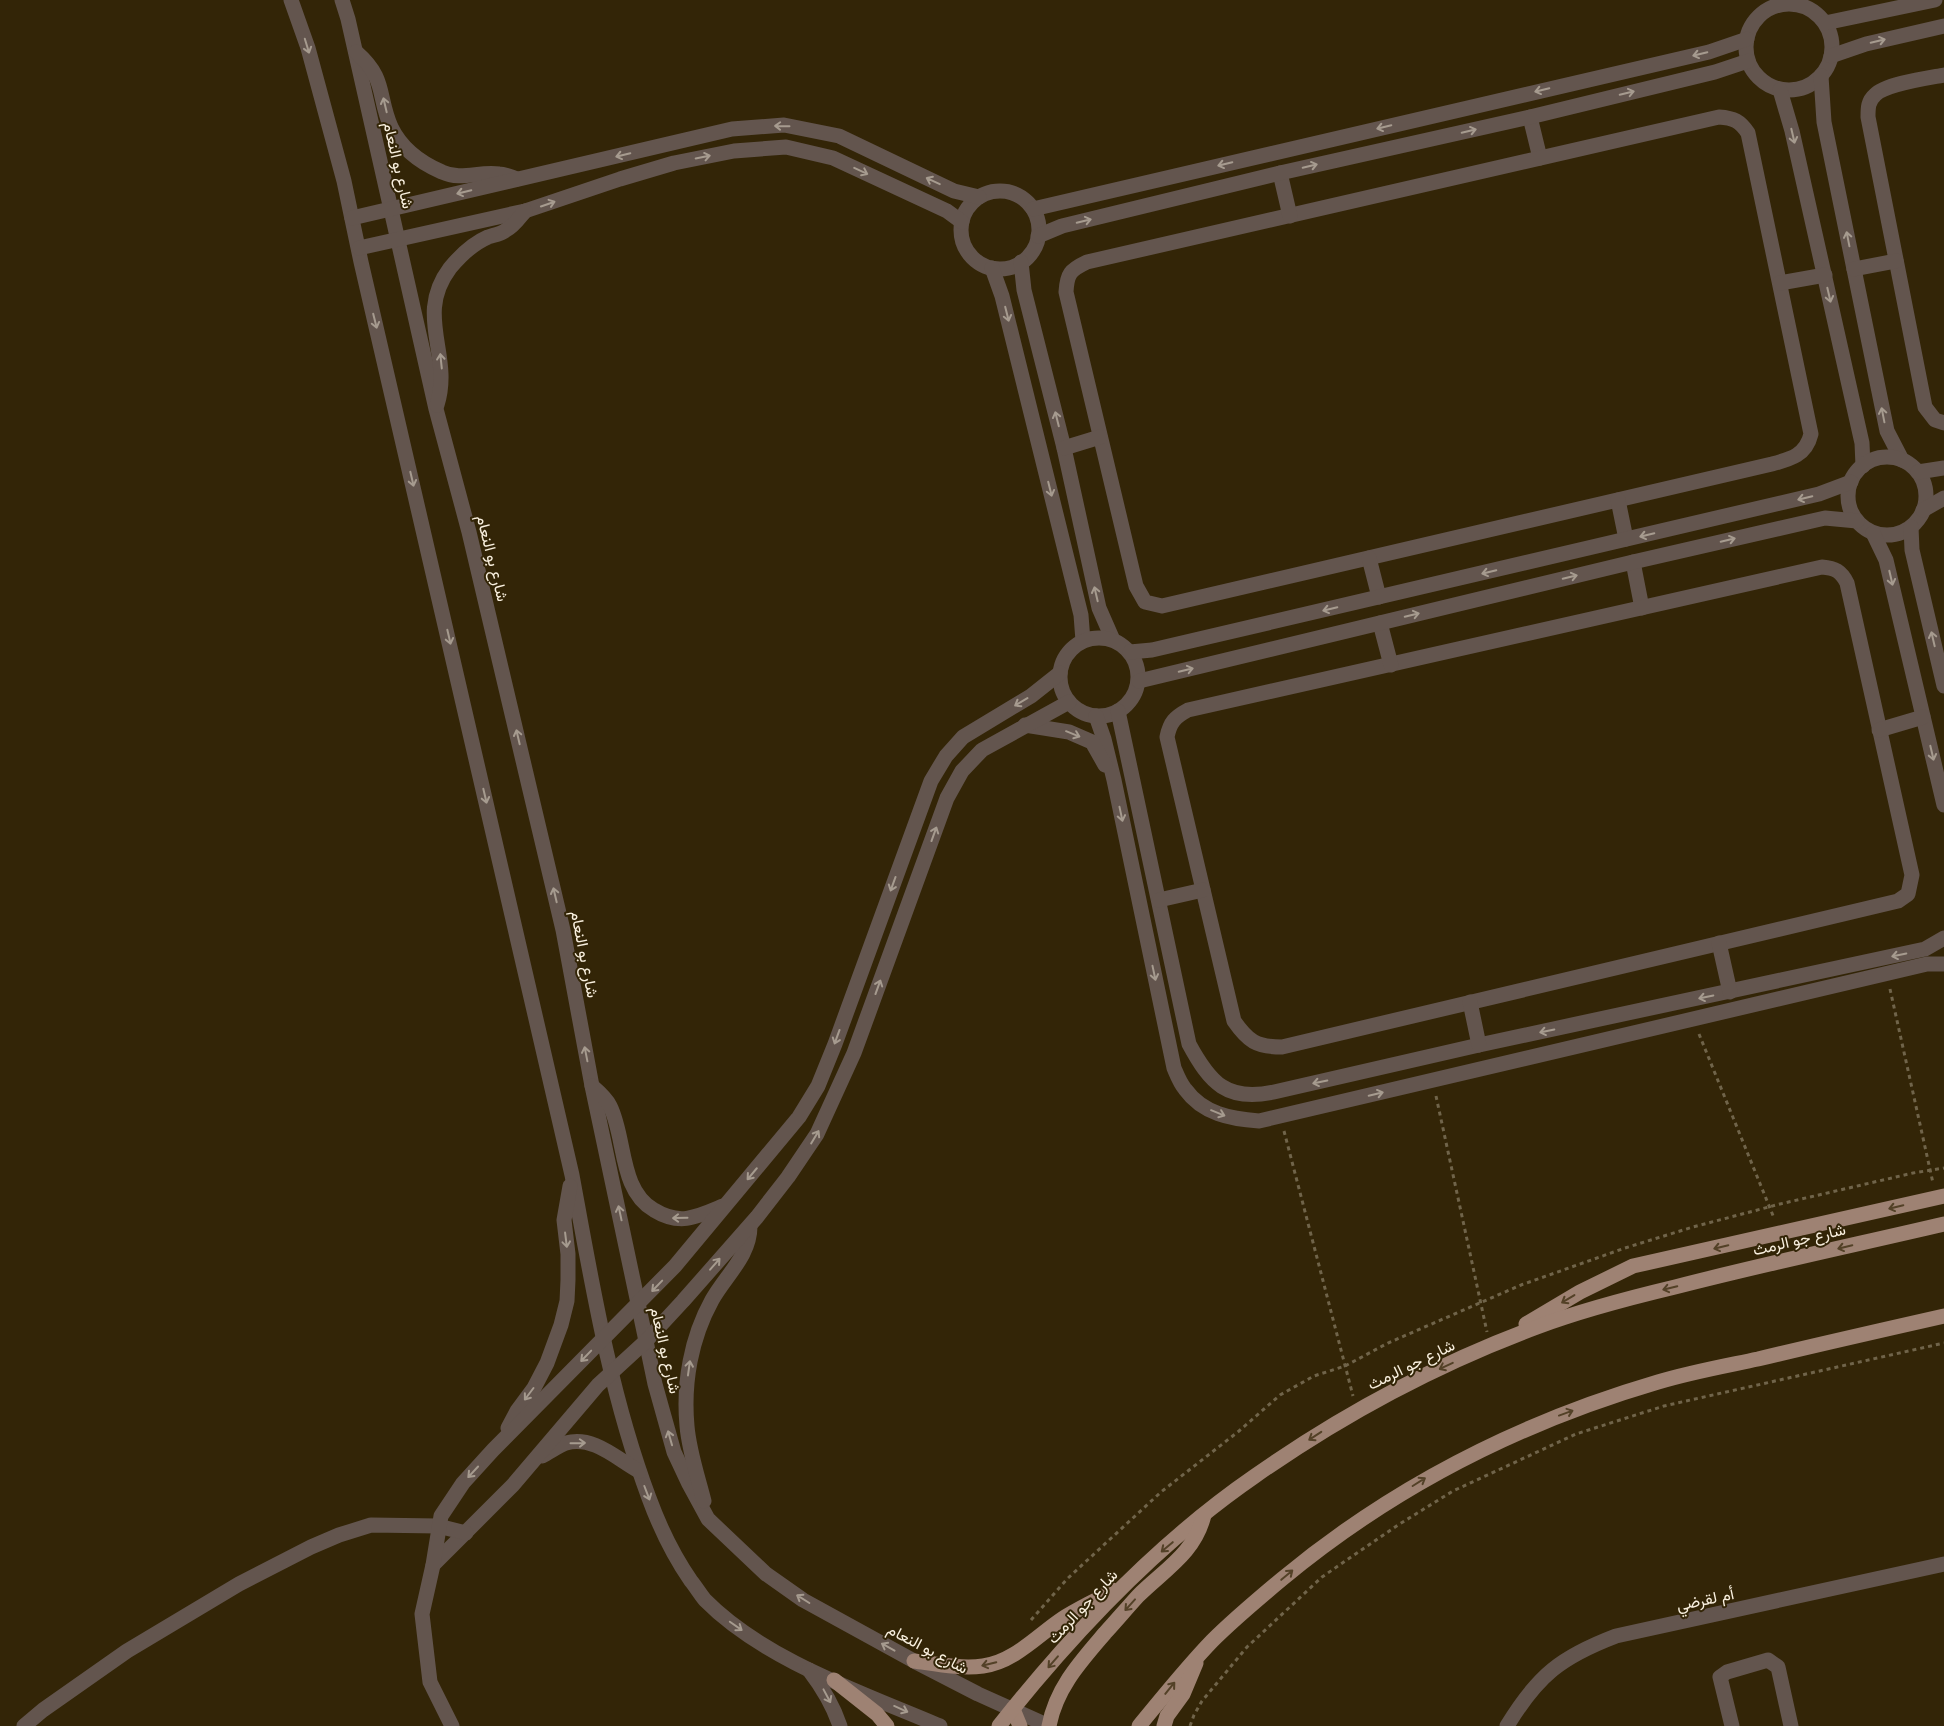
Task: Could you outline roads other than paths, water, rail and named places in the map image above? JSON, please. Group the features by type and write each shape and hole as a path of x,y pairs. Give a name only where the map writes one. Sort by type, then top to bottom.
{"main road":[{"path":"1490,1346 1580,1292 1633,1266 1940,1197"},
{"name":"شارع جو الرمث","path":"999,1726 1073,1639 1135,1575 1204,1515 1253,1477 1357,1410 1490,1346 1539,1326 1611,1303 1726,1274 1944,1224"},
{"path":"1139,1726 1180,1676 1248,1607 1312,1554 1374,1510 1433,1474 1482,1449 1548,1419 1660,1381 1944,1316"},
{"path":"1049,1726 1053,1708 1073,1671 1138,1597 1192,1544 1200,1531 1204,1515"},
{"path":"914,1661 962,1666 983,1666 996,1663 1018,1652 1063,1618 1101,1598 1135,1575"},
{"path":"1164,1726 1167,1716 1183,1694 1199,1656"},
{"path":"834,1680 877,1714 887,1726"},
{"path":"1013,1709 1020,1726"}],"street":[{"path":"291,0 308,48 352,218 572,1175 611,1372 621,1414 639,1471 662,1532 677,1562 704,1599 729,1621 771,1650 808,1669 940,1726"},
{"name":"شارع بو النعام","path":"342,0 356,52 436,409 474,551 563,930 592,1086 638,1305 655,1384 674,1452 692,1492 708,1520 766,1574 803,1600 914,1661 978,1694 1049,1726"},
{"path":"1825,23 1935,0"},
{"path":"1786,4 1798,5 1808,8 1825,23 1832,44 1831,56 1828,66 1813,83 1803,88 1780,90 1760,80 1753,71 1748,61 1747,39 1750,28 1765,12 1775,6 1786,4"},
{"path":"1831,56 1866,44 1944,26"},
{"path":"1033,208 1709,52 1747,39"},
{"path":"356,52 372,68 378,78 386,113 398,138 418,159 444,173 455,176 499,174 519,180"},
{"path":"1038,236 1062,226 1280,173 1530,117 1716,72 1748,61"},
{"path":"1944,75 1883,89 1874,95 1868,105 1868,117 1925,407 1935,420 1944,423"},
{"path":"1821,76 1824,122 1887,432 1902,460"},
{"path":"1780,90 1792,131 1825,275 1862,443 1863,466"},
{"path":"1530,117 1540,158"},
{"path":"1719,117 1732,118 1741,122 1748,133 1811,434 1809,443 1802,453 1790,460 1162,606 1145,602 1136,586 1066,292 1067,280 1073,268 1087,262 1290,216 1719,117"},
{"path":"352,218 732,129 784,125 839,136 954,191 979,197"},
{"path":"359,248 525,211 674,163 734,151 786,147 833,158 947,211 962,222"},
{"path":"1280,173 1290,216"},
{"path":"993,192 1008,192 1018,195 1033,208 1037,218 1038,236 1034,247 1021,262 1002,268 992,268 982,264 967,251 961,232 962,222 966,212 979,197 993,192"},
{"path":"436,409 441,395 442,376 433,308 444,278 450,268 471,248 480,241 507,230 525,211"},
{"path":"1854,269 1896,261"},
{"path":"1021,262 1024,290 1064,448 1099,608 1113,640"},
{"path":"992,268 1002,296 1081,615 1083,641"},
{"path":"1780,283 1825,275"},
{"path":"1064,448 1100,437"},
{"path":"1882,458 1902,460 1918,472 1926,490 1926,501 1923,510 1919,519 1903,532 1893,535 1873,533 1857,521 1852,512 1849,502 1851,482 1863,466 1882,458"},
{"path":"1918,472 1944,468"},
{"path":"1130,652 1152,650 1378,598 1819,494 1851,482"},
{"path":"1923,510 1944,498"},
{"path":"1618,500 1626,539"},
{"path":"1139,681 1633,562 1825,518 1857,521"},
{"path":"1911,527 1912,550 1944,686"},
{"path":"1873,533 1886,560 1944,805"},
{"path":"1370,558 1378,598"},
{"path":"1633,562 1642,608"},
{"path":"1822,567 1832,568 1842,574 1847,583 1912,875 1908,894 1898,901 1282,1046 1268,1047 1253,1043 1243,1034 1234,1021 1167,737 1169,726 1175,717 1188,710 1391,665 1822,567"},
{"path":"1380,623 1391,665"},
{"path":"1098,638 1113,640 1130,652 1137,666 1139,681 1131,700 1118,711 1106,716 1096,716 1076,709 1069,702 1062,688 1060,673 1067,654 1083,641 1098,638"},
{"path":"452,1726 430,1682 422,1614 441,1516 463,1483 493,1450 675,1266 798,1117 818,1086 931,781 946,756 964,736 1031,696 1060,673"},
{"path":"433,1565 497,1502 534,1461 580,1404 611,1372 646,1341 750,1225 788,1178 817,1134 854,1053 947,798 962,771 982,750 1069,702"},
{"path":"1118,711 1189,1044 1201,1068 1217,1084 1235,1093 1256,1096 1479,1045 1925,949 1944,938"},
{"path":"1096,716 1114,780 1174,1068 1185,1090 1202,1107 1232,1119 1259,1121 1927,964 1944,964"},
{"path":"1880,730 1923,717"},
{"path":"1025,725 1068,732 1092,742 1114,780"},
{"path":"1159,900 1203,890"},
{"path":"1719,943 1730,992"},
{"path":"1470,1002 1479,1045"},
{"path":"592,1086 610,1106 629,1175 635,1190 650,1208 672,1219 682,1219 696,1217 726,1204"},
{"path":"493,1450 506,1433 510,1421 534,1388 547,1363 561,1326 567,1301 568,1280 568,1254 564,1220 572,1175"},
{"path":"708,1520 687,1427 686,1389 691,1357 697,1336 717,1291 743,1254 750,1234 750,1225"},
{"path":"534,1461 561,1446 579,1441 592,1443 639,1471"},
{"path":"24,1726 43,1710 128,1651 239,1584 311,1547 339,1535 371,1525 438,1526 466,1533"},
{"name":"أم لقرضي","path":"1507,1726 1524,1698 1544,1676 1563,1661 1585,1648 1608,1639 1944,1564"},
{"path":"1732,1726 1720,1677 1727,1672 1768,1660 1778,1667 1791,1726"},
{"path":"808,1669 825,1694 840,1726"}]}
